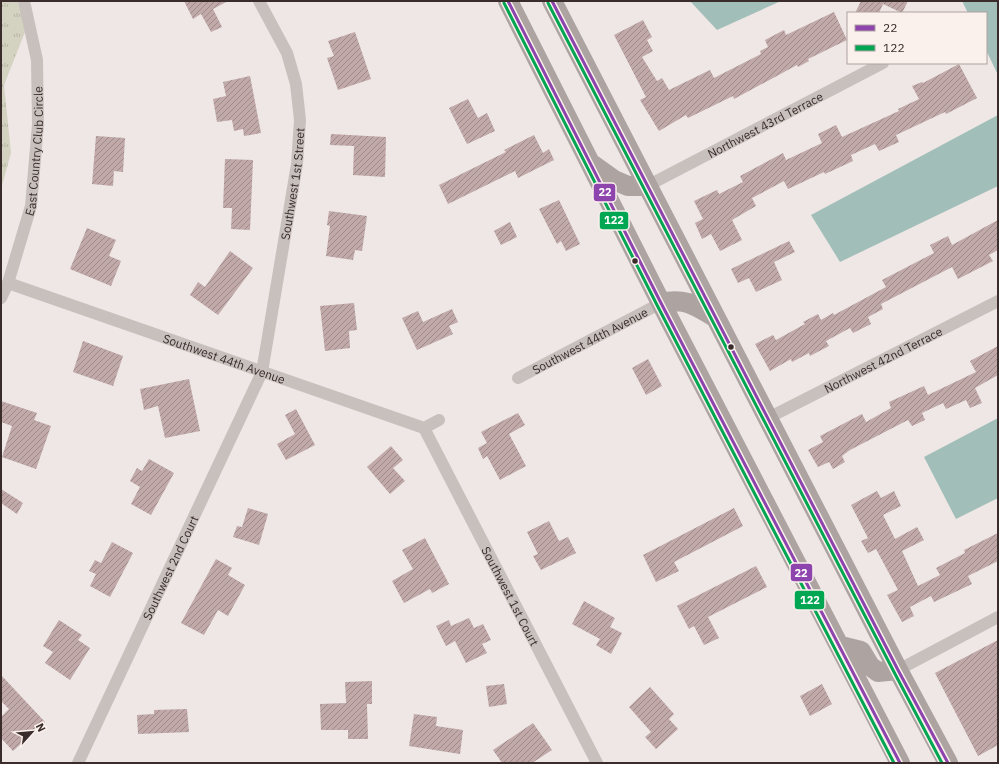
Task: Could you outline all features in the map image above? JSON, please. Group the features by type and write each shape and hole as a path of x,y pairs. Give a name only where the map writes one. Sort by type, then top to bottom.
{"main road":[{"path":"508,1 662,303 841,646 900,763"},
{"path":"552,1 898,670 948,763"},
{"path":"591,164 614,180 628,186 647,186"},
{"path":"662,303 673,300 690,303 716,318"},
{"path":"841,646 861,651 870,666 878,672 898,670"}],"street":[{"name":"East Country Club Circle","path":"1,298 8,284 31,206 38,124 37,60 24,1"},
{"name":"Southwest 1st Street","path":"260,1 287,53 296,84 300,120 297,164 262,372"},
{"name":"Northwest 43rd Terrace","path":"647,186 881,64"},
{"name":"Southwest 44th Avenue","path":"8,284 424,428"},
{"name":"Northwest 42nd Terrace","path":"768,418 998,301"},
{"name":"Southwest 44th Avenue","path":"518,378 662,303"},
{"name":"Southwest 2nd Court","path":"78,763 262,372"},
{"path":"424,428 439,420"},
{"name":"Southwest 1st Court","path":"424,428 597,763"},
{"path":"898,670 998,617"}],"green space":[{"path":"1,1 17,1 29,22 4,85 11,153 1,189"}],"water":[{"path":"690,1 781,1 717,30"},
{"path":"962,1 998,1 998,75 987,52 987,12 968,12"},
{"path":"998,115 998,186 840,262 811,215"},
{"path":"998,418 998,498 956,519 924,457"}],"building":[{"path":"184,1 228,1 213,9 222,27 211,32 201,14 193,19"},
{"path":"861,1 908,1 902,12 883,4 879,12 856,12"},
{"path":"834,12 847,40 808,59 809,61 798,67 797,65 734,99 733,96 688,118 686,115 659,131 640,100 646,97 614,35 643,20 652,37 647,40 653,51 642,57 657,81 662,78 669,90 710,70 714,78 761,54 760,51 768,47 765,40 784,30 786,35"},
{"path":"355,32 371,79 338,90 327,58 334,56 328,41"},
{"path":"959,64 977,98 946,114 945,112 896,135 899,142 879,151 875,144 851,155 853,161 825,174 824,172 788,189 784,181 752,198 756,206 732,220 742,240 720,251 711,234 702,239 695,223 703,219 694,201 717,190 719,194 743,182 740,176 783,153 786,160 822,143 818,134 836,125 842,137 899,111 898,109 919,99 912,86 922,82 923,83"},
{"path":"250,76 261,133 244,136 243,129 234,131 232,120 217,122 213,99 226,96 223,82"},
{"path":"468,99 478,118 487,113 495,131 467,144 449,108"},
{"path":"331,134 386,137 385,177 353,175 354,146 330,145"},
{"path":"534,135 543,153 549,149 554,160 518,178 515,171 448,204 439,185 506,152 504,150"},
{"path":"96,136 125,138 123,172 114,171 113,186 92,184"},
{"path":"225,159 253,160 250,230 231,229 232,208 223,208"},
{"path":"559,200 580,244 566,251 561,241 557,244 539,209"},
{"path":"329,211 367,216 362,251 355,250 353,260 326,256 330,226 327,225"},
{"path":"998,220 998,250 989,255 993,261 958,279 952,267 881,304 883,309 868,317 871,324 853,333 850,328 826,341 829,346 810,356 809,353 792,362 791,359 770,371 755,344 773,335 776,340 805,324 803,322 818,314 821,320 833,313 834,315 886,287 882,280 934,253 930,245 948,236 952,245"},
{"path":"510,222 517,237 501,245 494,231"},
{"path":"87,228 116,240 109,256 121,261 111,286 70,269"},
{"path":"789,241 795,252 774,262 782,280 756,292 749,278 738,283 731,269"},
{"path":"230,251 253,268 218,315 190,295 198,282 205,287"},
{"path":"354,303 357,330 349,331 350,348 325,351 320,306"},
{"path":"452,309 458,322 449,326 453,334 417,350 402,318 418,311 423,322"},
{"path":"83,341 123,356 113,386 73,372"},
{"path":"998,346 998,375 975,388 982,403 970,408 966,400 946,409 943,403 922,413 925,420 912,426 908,420 850,450 842,456 845,462 833,469 829,462 818,467 808,450 823,442 820,436 862,414 866,422 891,408 889,402 924,386 928,395 976,372 970,361"},
{"path":"648,359 662,386 646,395 632,368"},
{"path":"189,379 200,431 165,438 158,406 144,410 140,389"},
{"path":"1,401 37,413 34,420 51,426 36,469 2,457 12,426 1,422"},
{"path":"296,409 315,445 286,460 277,444 295,434 285,415"},
{"path":"518,413 525,425 509,434 526,466 500,480 487,456 483,459 478,448 487,443 481,432"},
{"path":"391,446 403,460 393,468 405,481 390,494 367,467"},
{"path":"149,459 174,473 151,515 131,504 140,487 130,481 137,468 142,471"},
{"path":"1,489 23,503 17,514 1,503"},
{"path":"877,491 881,498 894,491 901,506 883,515 895,539 917,527 924,540 902,551 918,586 940,575 936,568 965,553 964,550 998,533 998,561 968,576 972,584 934,602 931,596 910,607 914,616 902,622 887,595 898,590 876,549 868,553 861,541 868,538 851,505"},
{"path":"248,508 268,514 259,545 233,537 237,526 242,527"},
{"path":"734,508 743,526 674,562 679,571 656,582 643,555"},
{"path":"549,521 559,541 568,537 576,553 541,570 533,556 538,554 527,532"},
{"path":"425,538 449,584 432,593 430,589 404,603 392,581 413,569 402,550"},
{"path":"112,542 133,553 110,597 90,586 96,574 89,571 95,560 101,563"},
{"path":"216,559 232,568 228,575 245,585 228,616 218,610 204,635 181,623"},
{"path":"756,566 767,587 708,617 719,638 704,645 694,626 689,629 677,606"},
{"path":"584,601 615,618 610,627 622,633 611,654 596,645 600,639 572,624"},
{"path":"469,618 474,628 483,624 491,640 482,644 487,653 466,663 455,641 446,646 436,626 449,620 451,626"},
{"path":"59,620 82,635 78,640 90,648 70,680 45,663 53,652 43,646"},
{"path":"998,640 998,745 978,756 935,673"},
{"path":"1,675 45,722 13,751 1,738 1,717 9,709 1,701"},
{"path":"372,681 372,704 367,704 368,739 348,739 348,730 321,730 320,704 346,703 345,682"},
{"path":"504,684 507,704 489,707 486,686"},
{"path":"822,684 832,704 810,716 800,696"},
{"path":"650,687 674,714 669,719 678,729 656,749 645,737 651,732 629,707"},
{"path":"187,709 189,732 138,734 137,715 154,714 154,710"},
{"path":"414,714 437,717 436,726 463,730 460,754 409,746"},
{"path":"533,723 552,750 532,763 502,763 493,750"}],"transit line":[{"name":"22","path":"508,1 661,303 900,763"},
{"name":"22","path":"552,1 898,670 948,763"},
{"name":"122","path":"504,3 657,305 894,763"},
{"name":"122","path":"548,3 942,763"}]}
